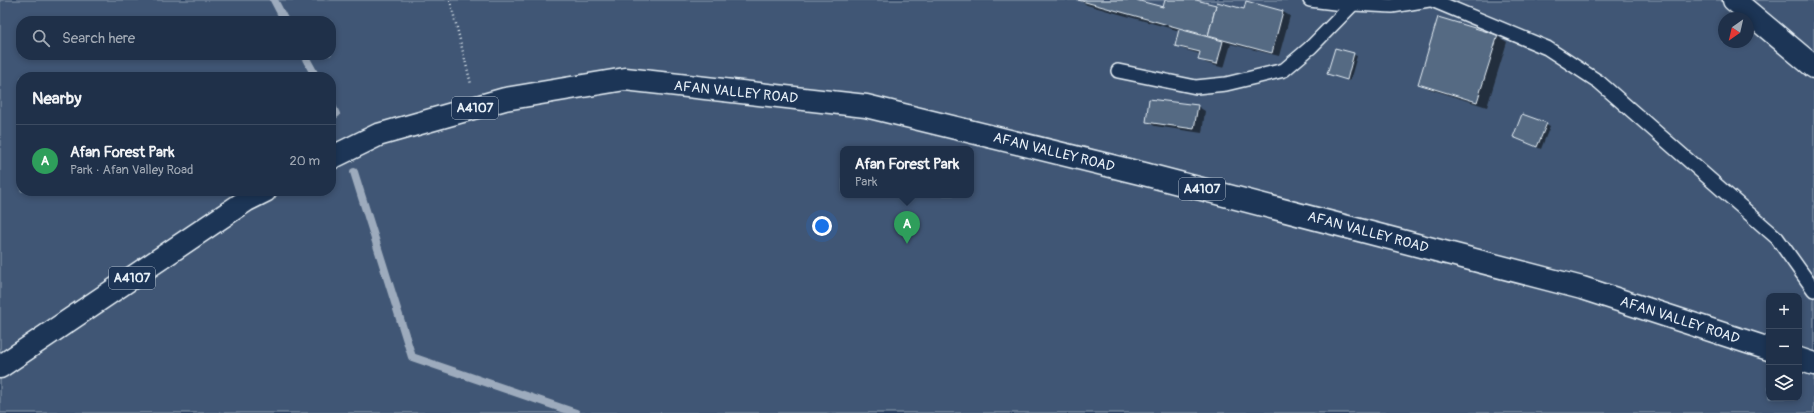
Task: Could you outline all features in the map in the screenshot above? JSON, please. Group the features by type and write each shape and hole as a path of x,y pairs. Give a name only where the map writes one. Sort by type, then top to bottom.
{"main road":[{"path":"1734,0 1814,67"},
{"name":"AFAN VALLEY ROAD","path":"336,156 378,135 506,99 625,79 866,106 1144,174 1582,288 1766,348"},
{"name":"A4107","path":"0,367 255,196"},
{"path":"1802,360 1814,364"}],"lane":[{"path":"1310,0 1392,6 1430,0 1547,48 1599,82 1777,238 1814,290"},
{"path":"1118,71 1196,86 1226,84 1284,70 1311,46 1353,4"}],"path":[{"path":"450,0 476,107"}],"shaded area":[{"path":"0,0 1814,0 1814,413 0,413"}],"building":[{"path":"1078,0 1136,0 1163,7 1165,0 1196,0 1216,5 1208,36"},
{"path":"1246,1 1283,11 1272,53 1208,36 1217,2 1244,9"},
{"path":"1438,17 1498,35 1477,102 1418,84"},
{"path":"1179,29 1223,41 1217,64 1198,60 1200,52 1175,46"},
{"path":"1335,48 1354,53 1347,80 1327,74"},
{"path":"1149,99 1198,105 1194,129 1146,122"},
{"path":"1522,114 1547,123 1537,147 1513,137"}],"waterway":[{"path":"274,0 282,16"},
{"path":"307,60 313,72"},
{"path":"354,172 412,357 576,413"}],"place":[{"name":"Afan Forest Park","path":"907,244"}]}
